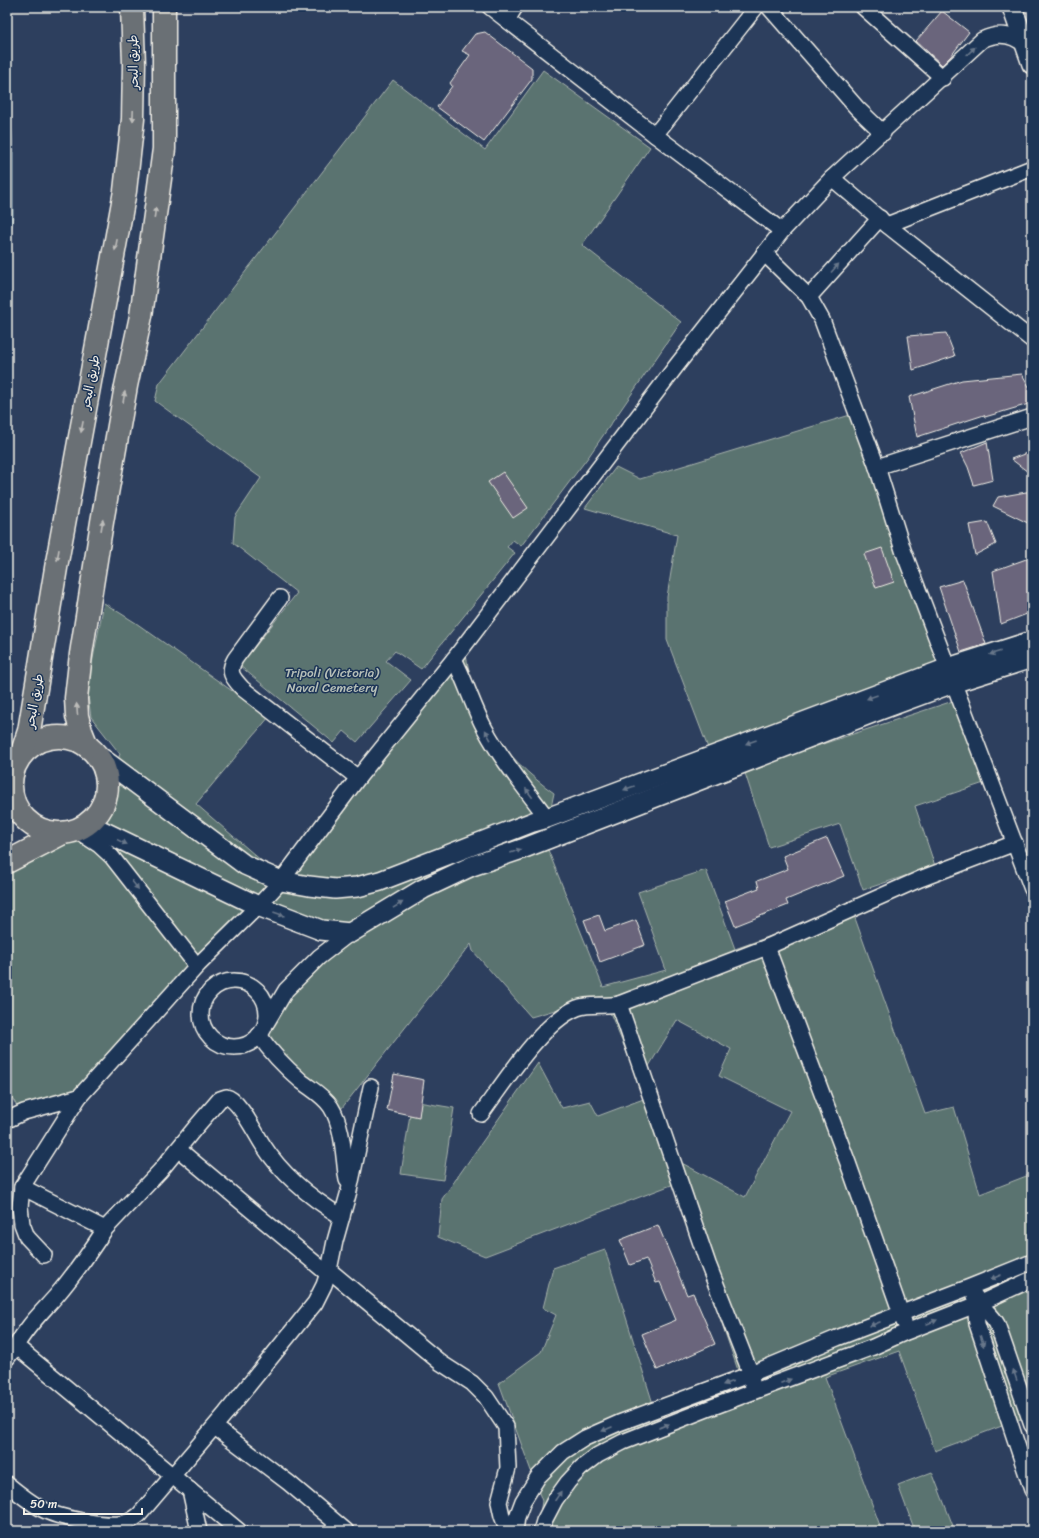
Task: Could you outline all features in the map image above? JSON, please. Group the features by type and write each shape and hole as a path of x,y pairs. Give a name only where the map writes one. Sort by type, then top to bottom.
{"highway":[{"name":"طريق البحر","path":"14,768 29,731 57,562 126,191 133,119 134,64 132,7"},
{"path":"7,862 75,829 97,815 104,804 107,791 103,765 91,750 81,731 77,716 76,698 81,654 102,522 126,386 141,316 164,149 164,7"},
{"path":"75,829 45,832 31,825 20,814 13,800 10,784 14,768 32,745 45,739 60,737 74,739 91,750"}],"street":[{"path":"490,7 511,13 654,135 782,230"},
{"path":"654,135 756,7"},
{"path":"769,7 857,108 883,133"},
{"path":"863,7 943,78"},
{"path":"1012,7 1032,64"},
{"path":"44,1255 27,1238 22,1224 20,1207 22,1187 79,1097 197,966 258,906 281,881 358,778 454,659 672,371 782,230 832,178 943,78 982,40 989,36 1005,34 1013,37 1026,46"},
{"path":"809,297 883,222 1032,168"},
{"path":"832,178 883,222 1032,340"},
{"path":"764,253 809,297 822,320 877,467 903,550 1032,889"},
{"path":"877,467 1032,417"},
{"path":"280,598 235,659 231,666 231,674 243,689 358,778"},
{"path":"286,990 253,987 242,982 231,981 219,984 210,991 203,1001 200,1012 202,1024 207,1034 216,1042 227,1046 239,1047 250,1043 262,1030 286,990 319,957 350,933 423,889 472,866 529,846 880,710 951,676 1032,641"},
{"path":"91,750 245,865 281,881 334,889 357,887 380,881 533,822 951,676 1032,658"},
{"path":"454,659 484,728 494,745 547,818"},
{"path":"75,829 258,906 321,930 350,933"},
{"path":"75,829 99,845 112,857 197,966"},
{"path":"481,1114 528,1051 556,1020 577,1008 592,1005 606,1006 619,1004 766,947 920,879 1015,843"},
{"path":"319,957 321,930"},
{"path":"766,947 848,1163 902,1313 906,1332"},
{"path":"253,987 259,993 265,1004 267,1017 262,1030 274,1056 322,1097 331,1107 336,1118 341,1138 349,1191"},
{"path":"619,1004 708,1264 751,1374 753,1392"},
{"path":"7,1484 42,1510 54,1515 82,1521 121,1524 127,1523 140,1515 172,1475 215,1427 314,1303 328,1272 349,1191 371,1087"},
{"path":"7,1120 24,1112 79,1097"},
{"path":"7,1358 27,1328 57,1295 83,1261 104,1229 160,1171 220,1099 226,1097 230,1098 249,1120 266,1150 284,1171 324,1206 342,1217"},
{"path":"178,1149 429,1353 472,1383 486,1397 506,1427 508,1468 499,1502 502,1516 508,1531"},
{"path":"22,1187 104,1229"},
{"path":"515,1531 516,1517 523,1501 538,1477 563,1452 585,1438 619,1423 751,1374 1032,1262"},
{"path":"541,1531 544,1521 555,1500 568,1482 598,1455 623,1442 873,1347 906,1332 978,1304 1032,1279"},
{"path":"970,1287 978,1304 989,1312 997,1324 1032,1425"},
{"path":"978,1304 976,1314 977,1324 1032,1490"},
{"path":"16,1346 239,1531"},
{"path":"215,1427 289,1483 346,1531"},
{"path":"190,1490 199,1531"}],"green space":[{"name":"Tripoli (Victoria) Naval Cemetery","path":"543,70 650,147 582,245 681,322 589,456 521,546 513,540 507,547 515,553 421,669 395,651 386,661 411,680 357,742 344,731 334,743 240,666 297,593 233,543 235,517 261,478 155,401 159,384 393,80 485,150"},
{"path":"860,412 956,679 713,761 667,640 667,597 677,535 585,508 616,467 640,479"},
{"path":"104,603 136,623 269,717 196,804 278,875 466,655 477,697 485,716 495,733 506,750 520,765 554,793 544,840 603,987 666,970 638,892 706,870 735,949 851,907 925,1114 954,1107 980,1194 1029,1175 1032,1187 1032,1432 1026,1417 935,1451 899,1351 825,1377 882,1531 537,1531 542,1501 499,1383 541,1352 556,1315 543,1308 553,1268 605,1250 659,1423 741,1379 674,1184 485,1256 438,1237 442,1199 538,1063 562,1108 590,1101 598,1116 646,1098 603,996 531,1017 473,951 471,944 338,1113 262,1045 277,1014 298,981 335,941 251,902 74,1100 20,1112 7,1088 7,870 93,829 120,754 91,717 87,689","holes":["677,1020 731,1049 719,1076 790,1111 745,1197 678,1161 646,1071"]},
{"path":"956,700 984,783 915,806 935,866 863,890 840,824 769,847 744,770"},
{"path":"412,1101 454,1108 443,1180 401,1174"},
{"path":"932,1472 955,1531 915,1531 898,1485"}],"water":[{"path":"7,80 13,150 13,215 7,263"}],"building":[{"path":"942,11 969,32 951,56 942,65 916,41"},
{"path":"485,32 532,68 532,79 484,142 437,107 452,86 450,83 470,55 462,51 475,34"},
{"path":"946,333 955,356 913,370 908,336"},
{"path":"1022,374 1032,392 1032,403 985,417 984,415 917,437 909,397 962,380"},
{"path":"987,442 993,480 974,485 968,467 961,453"},
{"path":"1032,451 1032,475 1011,459"},
{"path":"503,472 528,508 513,518 488,482"},
{"path":"1032,491 1032,525 993,506 998,497"},
{"path":"987,522 996,544 975,555 969,525"},
{"path":"882,548 894,582 876,588 864,554"},
{"path":"1029,558 1032,568 1032,612 1001,624 993,571"},
{"path":"963,580 986,644 961,652 939,587"},
{"path":"827,838 844,876 786,900 788,905 735,926 725,901 759,888 757,881 788,869 783,856"},
{"path":"599,915 605,931 636,920 645,945 600,962 584,920"},
{"path":"394,1074 424,1080 419,1117 387,1110"},
{"path":"658,1225 687,1295 693,1293 715,1344 657,1370 642,1334 676,1320 660,1282 656,1283 646,1259 630,1265 620,1240"}]}
